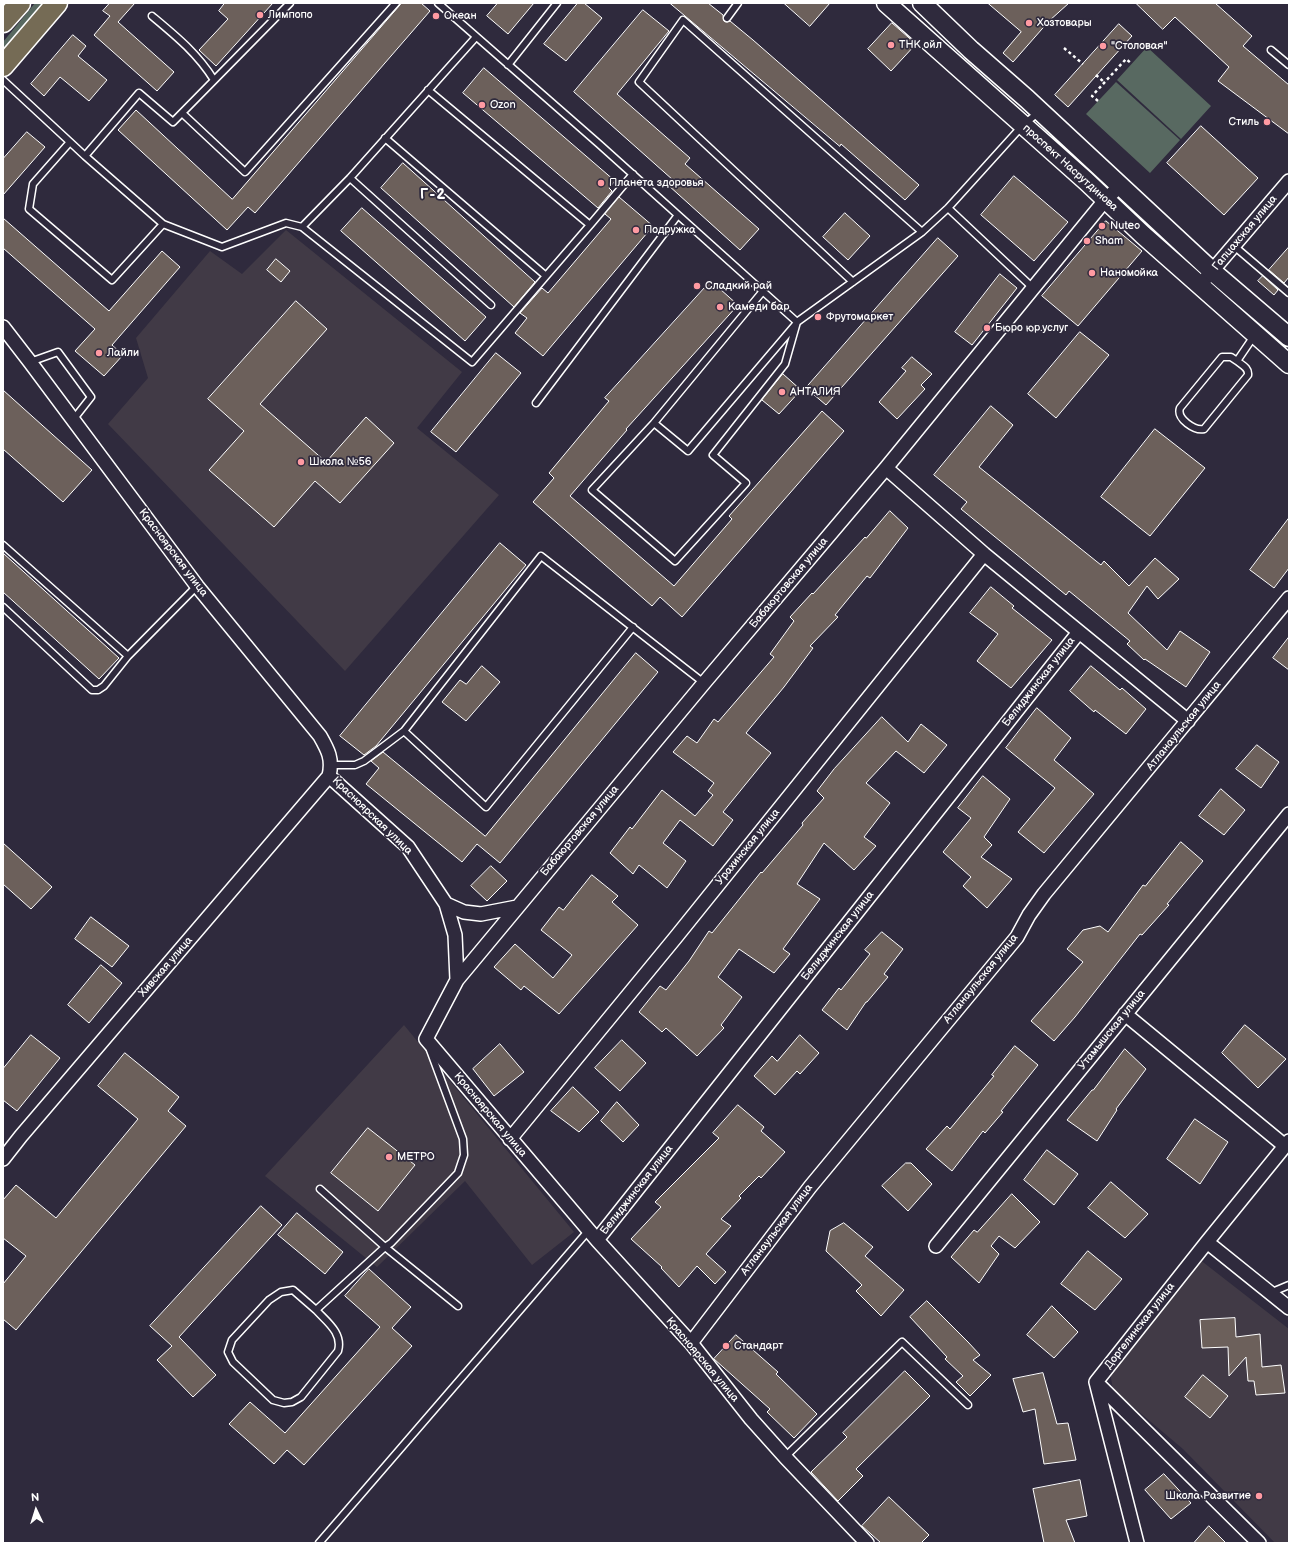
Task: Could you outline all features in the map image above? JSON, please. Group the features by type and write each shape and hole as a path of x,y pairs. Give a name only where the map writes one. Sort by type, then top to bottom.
{"main road":[{"path":"3,22 20,3"},
{"path":"3,66 57,3"},
{"name":"проспект Насрутдинова","path":"886,3 1200,286 1255,334 1286,353"},
{"name":"проспект Насрутдинова","path":"922,3 971,50 1213,272 1286,353"}],"street":[{"name":"Гапцахская улица","path":"1200,286 1289,181"},
{"name":"Бабаюртовская улица","path":"457,980 704,683 886,468 1106,200 1120,186"},
{"name":"Красноярская улица","path":"3,327 197,586 320,736 328,750 331,771 408,847 446,904 455,935 457,980"},
{"path":"886,468 984,554 1188,721"},
{"name":"Урахинская улица","path":"510,1139 676,937 984,554"},
{"name":"Атланаульская улица","path":"691,1343 810,1187 1017,936 1029,915 1044,894 1289,598"},
{"name":"Белиджинская улица","path":"597,1240 1079,632"},
{"name":"Хивская улица","path":"3,1159 20,1136 331,771"},
{"name":"Утамышская улица","path":"936,1246 1289,814"},
{"path":"446,904 464,912 481,914 517,907"},
{"path":"426,1039 457,980"},
{"path":"1125,1014 1287,1143"},
{"name":"Красноярская улица","path":"426,1039 597,1240 691,1343 751,1419 867,1543"},
{"name":"Доргелинская улица","path":"1096,1382 1287,1143"},
{"path":"1207,1242 1289,1308"},
{"path":"1096,1382 1137,1543"},
{"path":"1096,1382 1259,1543"}],"lane":[{"path":"85,156 139,93 173,122 290,3"},
{"path":"182,113 245,172 396,3"},
{"path":"438,3 633,174 797,322"},
{"path":"508,64 557,3"},
{"path":"726,18 738,3"},
{"path":"152,16 189,47 204,63 214,80"},
{"path":"853,282 639,82 682,20 709,40 922,232"},
{"path":"302,227 350,178 476,37"},
{"path":"1271,50 1289,65"},
{"path":"3,80 85,156 163,224 222,246 286,223 302,227 472,362 633,174"},
{"path":"428,90 590,225"},
{"path":"654,423 688,451 797,322 922,232 948,208 1023,125 1040,112"},
{"path":"385,138 546,276"},
{"path":"70,142 34,184 29,209 112,280 163,224"},
{"path":"350,178 491,305"},
{"path":"948,208 1033,288"},
{"path":"536,403 678,215"},
{"path":"1234,246 1289,293"},
{"path":"763,291 654,423 592,490 675,561 746,484 713,454 785,364 797,322"},
{"path":"1237,361 1255,334"},
{"path":"30,362 58,352 91,397 73,420"},
{"path":"1222,357 1231,357 1237,361 1247,368 1248,375 1204,429 1196,429 1180,417 1180,408 1222,357"},
{"path":"3,545 128,656"},
{"path":"331,771 355,765 364,761 404,731 541,556 704,683"},
{"path":"3,607 92,690 98,690 104,686 128,656 197,586"},
{"path":"404,731 486,807 633,627"},
{"path":"316,1310 391,1243 458,1173 464,1155 463,1139 426,1039"},
{"path":"320,1189 385,1247 458,1306"},
{"path":"320,1543 589,1230"},
{"path":"1270,1293 1289,1285"},
{"path":"293,1290 316,1310 334,1329 338,1336 340,1343 338,1351 301,1397 292,1402 284,1403 272,1400 233,1362 228,1352 232,1340 269,1300 281,1292 293,1290"},
{"path":"785,1457 902,1342 968,1405"}],"path":[{"path":"1064,48 1083,64"},
{"path":"1098,101 1092,96 1126,58 1132,64"},
{"path":"1096,75 1104,82"}],"shaded area":[{"name":"Школа №56","path":"286,230 462,372 417,428 499,495 345,671 108,424 148,378 136,338 210,251 242,274"},
{"path":"404,1025 574,1232 532,1265 465,1181 377,1267 265,1176"},
{"path":"1199,1259 1289,1329 1289,1543 1275,1543 1183,1449 1113,1390 1110,1372"}],"green space":[{"path":"35,3 44,3 3,52 3,42"},
{"path":"1147,47 1211,106 1181,139 1117,80"},
{"path":"1116,82 1180,140 1150,173 1086,114"}],"building":[{"path":"110,3 135,3 118,22 174,72 157,91 94,35 110,16 103,11"},
{"path":"225,3 273,3 216,66 199,50 228,19 219,11"},
{"path":"402,3 421,3 430,11 255,213 248,207 227,230 118,130 136,110 232,199"},
{"path":"498,3 534,3 508,34 487,16"},
{"path":"578,3 584,3 602,18 566,61 544,44"},
{"path":"670,3 708,3 723,15 724,21 730,21 753,40 919,185 905,200 841,144 840,146"},
{"path":"784,3 830,3 810,26"},
{"name":"Хозтовары","path":"988,3 1069,3 1049,21 1013,62 1003,53 1021,32"},
{"path":"1136,3 1215,3 1252,36 1243,46 1289,85 1289,134 1218,81 1229,67 1175,17 1163,29"},
{"path":"643,10 669,31 617,94 690,158 685,164 759,229 740,250 668,185 673,180 574,92"},
{"path":"892,23 916,44 891,71 868,49"},
{"path":"1119,24 1132,36 1068,107 1055,95"},
{"path":"73,35 86,46 78,56 107,80 89,101 60,77 44,96 31,84"},
{"path":"484,68 615,181 609,188 612,191 598,208 463,93"},
{"path":"1201,126 1258,178 1224,215 1167,163"},
{"path":"27,132 45,147 3,195 3,159"},
{"path":"403,163 535,282 514,307 381,188"},
{"path":"1014,176 1068,222 1034,261 981,215"},
{"path":"619,197 653,226 543,356 515,333 527,318 520,313 542,288 548,293 611,219 605,214"},
{"path":"362,208 486,317 465,341 341,231"},
{"path":"845,213 870,236 848,260 823,237"},
{"path":"3,218 109,311 162,251 180,267 112,345 123,355 104,376 75,351 95,329 3,248"},
{"name":"Наномойка","path":"1106,221 1142,251 1078,326 1042,296"},
{"path":"938,238 958,256 826,405 806,388"},
{"path":"1289,247 1289,277 1284,283 1269,270"},
{"path":"276,259 290,271 281,282 267,270"},
{"path":"1000,274 1017,288 972,345 955,332"},
{"path":"1263,276 1278,290 1274,295 1258,281"},
{"path":"711,281 738,305 626,429 627,430 570,496 674,586 732,519 729,516 822,411 844,431 682,617 660,597 652,606 533,502 554,478 549,473 609,401 605,398"},
{"path":"296,301 327,329 260,404 326,462 366,417 394,443 340,503 315,481 274,527 209,470 244,431 208,399"},
{"path":"1080,332 1109,355 1056,418 1028,394"},
{"path":"496,353 521,373 456,452 431,432"},
{"path":"912,357 932,374 921,385 925,389 897,419 879,402 906,371 902,368"},
{"path":"783,374 801,390 779,414 762,400"},
{"path":"3,390 92,470 63,502 3,449"},
{"path":"991,406 1013,425 979,467 1101,565 1104,561 1129,586 1155,558 1179,579 1158,599 1147,586 1128,613 1167,650 1180,631 1210,652 1186,687 1145,659 1144,660 1127,644 1130,641 1069,591 1066,595 961,509 967,502 934,475"},
{"path":"1155,429 1205,468 1150,536 1101,497"},
{"path":"890,511 908,528 870,578 867,576 835,615 838,617 810,646 813,648 784,687 746,733 771,753 723,812 733,820 713,846 680,820 663,843 686,861 667,888 639,865 633,874 610,853 630,827 632,829 662,790 695,816 713,795 708,791 714,783 673,752 687,736 697,743 714,719 718,722 774,657 770,654 794,621 790,617"},
{"path":"1289,518 1289,568 1274,588 1250,570"},
{"path":"500,543 526,565 376,746 364,755 340,736"},
{"path":"3,553 119,658 99,679 3,592"},
{"path":"991,587 1014,606 1012,608 1052,640 1011,688 977,661 998,634 970,613"},
{"path":"1289,637 1289,670 1273,658"},
{"path":"636,653 658,672 500,863 477,844 462,862 366,784 379,768 371,761 383,752 485,836"},
{"path":"482,666 500,682 466,721 442,702 460,680 466,684"},
{"path":"1091,666 1120,690 1122,688 1146,709 1126,734 1095,710 1094,712 1070,691"},
{"path":"1037,708 1071,738 1054,760 1094,794 1044,853 1018,832 1055,788 1006,748"},
{"path":"882,717 908,742 921,724 947,745 924,773 896,751 866,783 890,803 864,837 876,846 854,870 824,843 797,884 820,899 783,949 790,954 774,973 739,949 718,977 742,997 721,1025 724,1028 697,1056 666,1028 662,1032 639,1012 660,986 666,990 689,961 709,931 712,933 761,872 762,873 803,825 802,823 824,798 817,791 834,769"},
{"path":"1257,745 1279,762 1261,788 1236,769"},
{"path":"983,776 1010,799 984,837 992,845 981,857 1012,879 987,908 963,886 971,877 943,852 971,818 958,808"},
{"path":"1221,789 1245,810 1224,835 1199,816"},
{"path":"1181,842 1203,861 1167,904 1169,905 1142,935 1140,934 1075,1017 1054,1041 1031,1021 1083,962 1067,949 1083,930 1100,926 1108,932 1143,885 1145,886"},
{"path":"3,843 52,887 31,909 3,884"},
{"path":"491,866 507,881 487,901 471,886"},
{"path":"592,875 618,896 612,902 638,925 559,1014 524,986 521,990 494,967 515,944 553,978 572,955 541,930 559,907 563,910"},
{"path":"91,917 129,946 112,967 75,939"},
{"path":"882,932 903,949 884,974 888,977 866,1002 847,1030 822,1010 839,988 841,990 870,954 865,950"},
{"path":"101,965 122,983 89,1023 68,1005"},
{"path":"1245,1025 1286,1059 1258,1088 1222,1053"},
{"path":"31,1035 60,1058 17,1111 3,1100 3,1069"},
{"path":"800,1035 819,1053 800,1074 797,1071 775,1095 754,1076 772,1056 777,1061"},
{"path":"622,1040 646,1063 620,1091 595,1068"},
{"path":"500,1044 524,1072 494,1096 473,1069"},
{"path":"1015,1046 1038,1065 1001,1111 1003,1112 985,1133 983,1131 952,1171 926,1149 947,1126 950,1129 994,1076 992,1075"},
{"path":"1125,1049 1146,1069 1116,1109 1117,1110 1097,1141 1067,1120"},
{"path":"125,1053 179,1097 168,1111 186,1126 16,1330 3,1319 3,1284 26,1256 3,1238 3,1200 16,1185 56,1218 138,1119 98,1086"},
{"path":"573,1087 599,1112 579,1132 551,1111"},
{"path":"617,1102 639,1125 623,1142 601,1121"},
{"path":"738,1105 764,1127 761,1131 785,1152 761,1178 759,1176 739,1196 741,1198 721,1219 731,1226 706,1254 726,1272 715,1284 697,1266 679,1287 661,1268 662,1267 631,1239 661,1207 655,1202 719,1138 713,1133"},
{"path":"1195,1119 1228,1142 1200,1184 1167,1159"},
{"path":"368,1128 415,1165 378,1211 331,1173"},
{"path":"1047,1150 1078,1174 1054,1205 1024,1180"},
{"path":"906,1163 911,1163 932,1184 908,1211 882,1186"},
{"path":"1111,1182 1148,1214 1125,1238 1088,1208"},
{"path":"1012,1194 1040,1222 1015,1248 999,1236 991,1246 999,1254 979,1283 951,1257 974,1230 977,1232"},
{"path":"261,1206 282,1225 179,1337 216,1375 193,1397 157,1360 172,1346 150,1326"},
{"path":"297,1213 343,1252 325,1274 278,1235"},
{"path":"844,1223 873,1247 865,1256 904,1290 881,1316 856,1291 862,1285 826,1251 830,1231"},
{"path":"1088,1251 1122,1279 1095,1310 1061,1284"},
{"path":"369,1269 411,1307 392,1328 412,1346 304,1465 287,1450 274,1464 229,1424 250,1402 285,1433 380,1327 345,1296"},
{"path":"927,1301 980,1355 973,1360 991,1375 970,1396 956,1382 963,1376 945,1359 947,1357 910,1317"},
{"path":"1052,1306 1078,1332 1054,1358 1027,1335"},
{"path":"1235,1318 1236,1337 1260,1334 1262,1367 1281,1365 1285,1393 1256,1395 1254,1381 1248,1381 1246,1357 1229,1376 1228,1347 1202,1348 1200,1320"},
{"path":"736,1335 778,1372 776,1374 817,1414 794,1438 767,1412 770,1409 714,1359"},
{"path":"905,1371 930,1396 856,1469 863,1476 838,1501 811,1472 847,1437 843,1433"},
{"path":"1043,1373 1057,1424 1068,1423 1076,1460 1044,1464 1035,1409 1023,1412 1013,1379"},
{"path":"1203,1375 1228,1396 1210,1418 1185,1397"},
{"path":"1164,1474 1191,1503 1171,1519 1145,1490"},
{"path":"1080,1480 1087,1516 1066,1520 1075,1543 1044,1543 1033,1489"},
{"path":"889,1497 929,1535 921,1543 881,1543 862,1526"},
{"path":"1209,1526 1226,1543 1194,1543"}],"place":[{"name":"Лимпопо","path":"260,15"},
{"name":"Океан","path":"436,16"},
{"name":"Хозтовары","path":"1029,23"},
{"name":"ТНК ойл","path":"891,45"},
{"name":"\"Столовая\"","path":"1103,46"},
{"name":"Ozon","path":"482,105"},
{"name":"Стиль","path":"1267,122"},
{"name":"Планета здоровья","path":"601,183"},
{"name":"Nuteo","path":"1102,226"},
{"name":"Подружка","path":"636,230"},
{"name":"Sham","path":"1087,241"},
{"name":"Наномойка","path":"1092,273"},
{"name":"Сладкий рай","path":"697,286"},
{"name":"Камеди бар","path":"720,307"},
{"name":"Фрутомаркет","path":"818,317"},
{"name":"Бюро юр.услуг","path":"987,328"},
{"name":"Лайли","path":"99,353"},
{"name":"АНТАЛИЯ","path":"782,392"},
{"name":"Школа №56","path":"301,462"},
{"name":"МЕТРО","path":"389,1157"},
{"name":"Стандарт","path":"726,1346"},
{"name":"Школа Развитие","path":"1259,1496"}],"district":[{"name":"Г-2","path":"433,195"}]}
